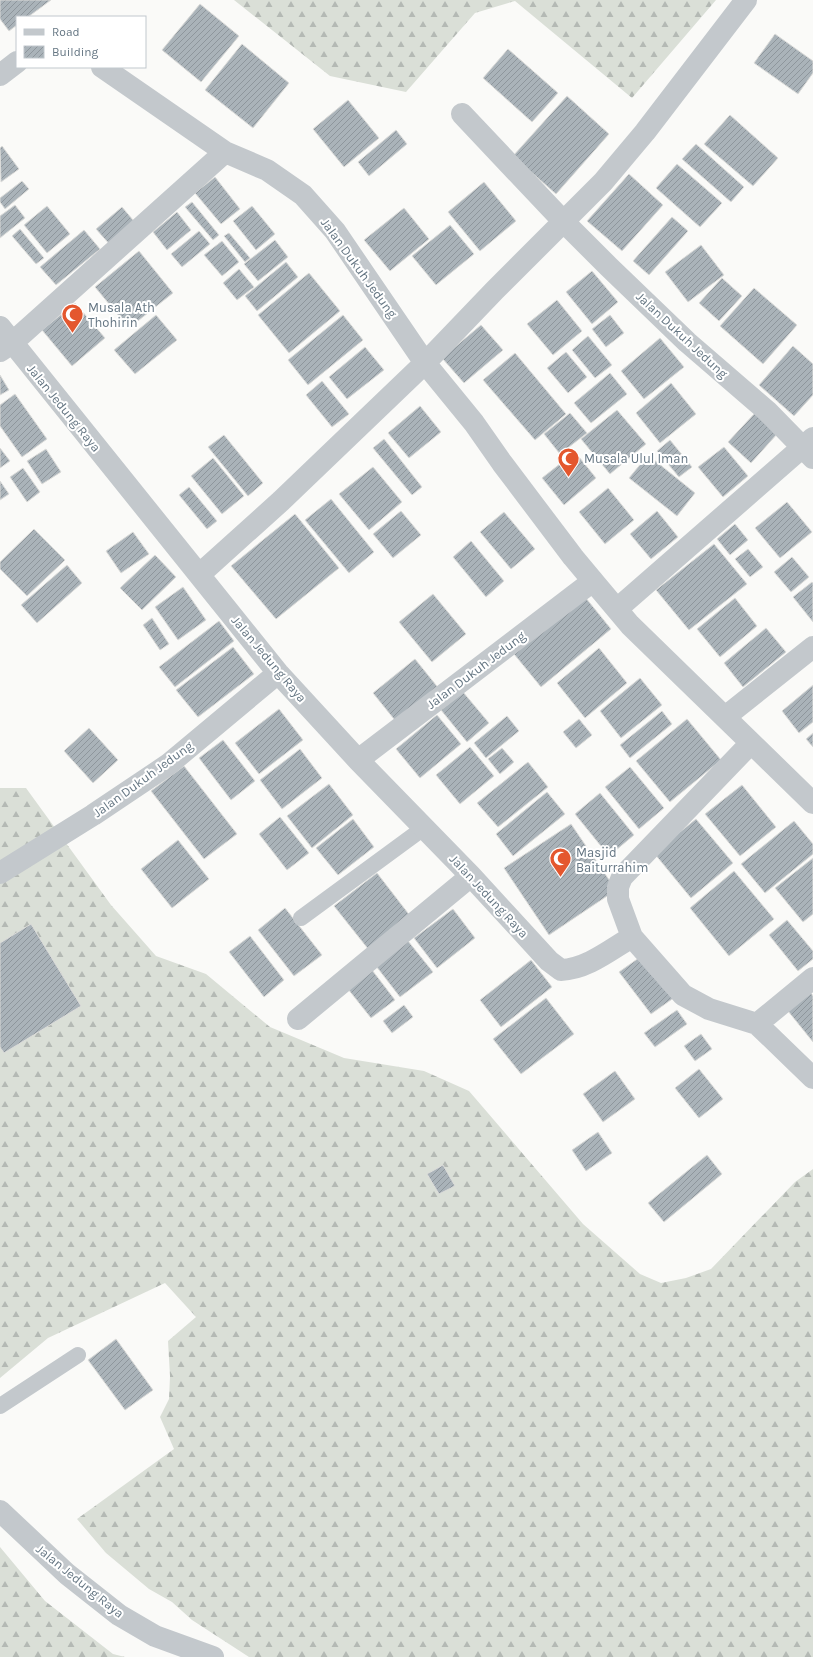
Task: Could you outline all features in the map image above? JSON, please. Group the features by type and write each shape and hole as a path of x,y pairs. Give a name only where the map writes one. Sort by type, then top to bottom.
{"street":[{"path":"200,574 281,501 425,362 562,221 603,182 645,132 746,0"},
{"path":"0,75 16,63"},
{"name":"Jalan Dukuh Jedung","path":"103,68 225,152 267,170 303,195 335,231 425,362 474,423 502,463 593,581 630,625 813,803"},
{"name":"Jalan Dukuh Jedung","path":"462,114 562,221 687,342 810,448 617,609"},
{"path":"4,340 225,152"},
{"name":"Jalan Jedung Raya","path":"4,340 200,574 278,673 358,760 425,827 549,961 561,970 573,970 632,937"},
{"name":"Jalan Dukuh Jedung","path":"358,760 593,581"},
{"path":"725,716 813,647"},
{"name":"Jalan Dukuh Jedung","path":"0,874 93,815 168,764 278,673"},
{"path":"751,743 622,877 618,887 618,899 632,937 683,995 709,1009 757,1024 813,1078"},
{"path":"298,1019 471,876"},
{"path":"757,1024 813,978"},
{"name":"Jalan Jedung Raya","path":"0,1511 67,1574 119,1615 155,1636 213,1657"}],"lane":[{"path":"301,918 425,827"},
{"path":"0,1406 78,1355"}],"green space":[{"path":"234,0 716,0 632,98 515,1 475,13 406,92 330,76"},
{"path":"0,788 26,788 111,905 156,956 206,974 270,1027 344,1058 424,1071 469,1091 583,1224 640,1274 661,1283 686,1278 711,1269 795,1182 813,1169 813,1657 249,1657 192,1620 172,1602 149,1589 106,1553 77,1519 174,1449 160,1417 169,1399 170,1376 168,1341 196,1317 165,1283 48,1338 0,1378"},
{"path":"0,1547 45,1601 113,1654 125,1657 0,1657"}],"building":[{"path":"0,0 51,0 29,16 16,16 16,26 9,31 0,19"},
{"path":"200,4 239,36 201,82 162,50"},
{"path":"775,34 813,61 813,73 798,94 754,63"},
{"path":"242,44 289,83 253,128 205,90"},
{"path":"508,49 558,93 532,122 483,78"},
{"path":"567,96 609,134 556,194 513,156"},
{"path":"348,100 379,138 344,167 313,129"},
{"path":"730,115 778,158 753,186 704,144"},
{"path":"396,130 407,144 369,176 358,162"},
{"path":"696,144 744,187 731,202 682,159"},
{"path":"2,146 19,169 1,182 0,148"},
{"path":"677,164 722,203 700,227 656,188"},
{"path":"629,174 663,205 622,251 587,221"},
{"path":"215,177 240,209 221,224 195,193"},
{"path":"22,181 29,189 5,209 0,202 0,198"},
{"path":"484,182 516,221 480,251 448,212"},
{"path":"192,202 219,235 213,240 185,207"},
{"path":"15,205 25,218 0,238 0,216"},
{"path":"47,206 70,234 47,253 24,225"},
{"path":"252,206 275,234 256,250 233,221"},
{"path":"122,207 138,226 112,247 96,229"},
{"path":"404,208 429,239 390,271 364,240"},
{"path":"177,212 191,230 167,250 153,232"},
{"path":"672,217 688,231 649,275 633,261"},
{"path":"450,225 474,254 436,285 412,256"},
{"path":"20,229 44,258 36,264 12,236"},
{"path":"84,230 100,249 56,285 40,267"},
{"path":"199,231 210,244 182,267 171,254"},
{"path":"229,233 250,258 245,262 224,236"},
{"path":"275,240 288,257 258,281 244,264"},
{"path":"222,241 239,262 222,276 204,255"},
{"path":"701,245 724,275 688,302 665,272"},
{"path":"139,251 173,293 129,328 95,287"},
{"path":"286,262 298,277 257,311 245,296"},
{"path":"239,269 254,287 237,300 223,283"},
{"path":"592,271 618,302 592,324 566,292"},
{"path":"309,273 340,311 289,353 258,315"},
{"path":"722,278 742,296 719,321 699,303"},
{"path":"754,288 797,325 763,364 720,326"},
{"path":"557,300 582,331 553,355 527,324"},
{"name":"Musala Ath Thohirin","path":"75,303 105,338 72,366 42,330"},
{"path":"156,315 177,340 135,374 114,350"},
{"path":"343,315 363,340 308,385 288,360"},
{"path":"610,315 624,333 606,347 592,329"},
{"path":"481,325 503,350 464,383 442,358"},
{"path":"588,336 612,365 595,378 572,350"},
{"path":"660,338 684,367 644,399 621,371"},
{"path":"793,346 813,364 813,395 794,416 759,385"},
{"path":"365,347 384,370 347,399 329,377"},
{"path":"566,352 587,377 568,393 547,368"},
{"path":"515,353 566,414 535,440 483,380"},
{"path":"610,373 627,394 591,423 574,403"},
{"path":"0,375 9,390 0,395"},
{"path":"322,381 349,414 332,427 306,395"},
{"path":"671,383 696,414 660,443 636,413"},
{"path":"15,394 47,439 22,457 0,426 0,405"},
{"path":"420,406 441,432 409,458 388,433"},
{"path":"617,410 646,444 610,474 581,439"},
{"path":"570,413 587,433 560,454 544,434"},
{"path":"755,413 778,433 751,463 728,442"},
{"path":"224,435 263,483 248,496 208,447"},
{"path":"384,439 422,487 412,495 373,448"},
{"path":"670,440 692,467 679,477 657,451"},
{"path":"724,447 748,476 723,497 698,467"},
{"path":"0,448 10,461 0,468"},
{"path":"46,449 61,472 42,484 27,461"},
{"name":"Musala Ulul Iman","path":"575,452 596,478 564,505 542,478"},
{"path":"648,455 695,493 677,516 629,478"},
{"path":"213,458 244,496 222,514 191,476"},
{"path":"373,467 402,502 369,530 339,494"},
{"path":"23,468 40,492 27,502 10,477"},
{"path":"0,481 9,494 0,500"},
{"path":"189,487 217,521 207,529 179,495"},
{"path":"608,488 634,520 605,544 579,512"},
{"path":"331,499 374,552 349,573 305,520"},
{"path":"787,502 812,532 780,558 755,528"},
{"path":"401,511 421,535 393,558 373,534"},
{"path":"657,511 678,537 651,559 630,534"},
{"path":"504,512 535,549 511,569 480,532"},
{"path":"295,514 339,568 276,619 231,566"},
{"path":"735,524 748,540 730,555 717,539"},
{"path":"34,529 65,560 27,596 0,569 0,562"},
{"path":"133,532 149,554 121,573 106,551"},
{"path":"471,541 504,581 486,597 453,557"},
{"path":"714,544 747,584 689,630 656,590"},
{"path":"748,549 763,567 750,577 735,559"},
{"path":"155,555 176,577 142,610 120,588"},
{"path":"792,557 809,577 791,592 774,572"},
{"path":"67,565 82,583 37,623 21,605"},
{"path":"812,582 813,583 813,622 793,597"},
{"path":"183,587 206,620 178,640 155,607"},
{"path":"433,594 466,634 432,662 399,622"},
{"path":"585,597 611,629 541,687 514,654"},
{"path":"735,598 757,626 720,657 697,629"},
{"path":"152,618 169,644 160,650 143,625"},
{"path":"219,621 234,641 175,687 159,667"},
{"path":"766,628 786,652 743,687 724,663"},
{"path":"233,647 254,674 198,717 176,690"},
{"path":"599,648 627,683 585,718 557,683"},
{"path":"415,659 440,690 398,724 373,693"},
{"path":"640,678 662,705 621,738 600,711"},
{"path":"813,685 813,722 799,733 782,711"},
{"path":"463,692 489,723 467,742 441,710"},
{"path":"279,709 303,740 259,774 235,743"},
{"path":"662,711 672,724 630,758 620,745"},
{"path":"437,715 461,744 420,778 396,749"},
{"path":"507,716 519,731 486,758 474,743"},
{"path":"579,719 592,735 576,748 563,732"},
{"path":"687,719 721,760 670,802 636,761"},
{"path":"89,728 118,760 93,783 64,751"},
{"path":"813,733 813,747 806,739"},
{"path":"223,740 255,781 231,800 199,758"},
{"path":"470,747 494,776 460,804 436,775"},
{"path":"502,748 514,762 500,774 488,759"},
{"path":"300,749 322,778 282,809 260,780"},
{"path":"528,762 548,787 498,827 477,803"},
{"path":"184,766 237,834 204,859 151,791"},
{"path":"630,767 664,808 639,829 605,787"},
{"path":"329,784 353,815 312,848 287,816"},
{"path":"742,785 776,827 740,856 705,814"},
{"path":"547,792 565,814 513,856 496,834"},
{"path":"600,793 634,835 609,856 575,814"},
{"path":"280,817 309,853 287,870 259,834"},
{"path":"353,819 374,847 338,875 316,848"},
{"path":"696,819 733,863 691,898 654,853"},
{"path":"794,821 813,844 813,854 765,893 741,864"},
{"name":"Masjid Baiturrahim","path":"571,824 616,890 549,935 504,868"},
{"path":"178,840 209,879 172,908 141,869"},
{"path":"813,858 813,914 803,922 775,888"},
{"path":"734,871 774,919 729,956 690,908"},
{"path":"377,873 411,917 369,950 334,906"},
{"path":"285,908 322,955 294,976 258,930"},
{"path":"453,909 475,938 437,968 414,938"},
{"path":"787,920 813,951 813,959 798,971 769,935"},
{"path":"31,924 81,1006 4,1053 0,1047 0,943"},
{"path":"250,936 284,980 264,997 229,952"},
{"path":"408,941 433,972 400,997 376,966"},
{"path":"643,955 675,997 651,1014 619,972"},
{"path":"531,960 552,987 501,1027 480,1000"},
{"path":"372,970 395,1000 371,1018 348,989"},
{"path":"811,993 813,996 813,1042 788,1011"},
{"path":"546,998 574,1034 521,1074 493,1039"},
{"path":"404,1005 413,1017 392,1033 383,1021"},
{"path":"677,1010 687,1024 655,1047 644,1033"},
{"path":"701,1034 712,1049 695,1061 684,1046"},
{"path":"699,1069 723,1099 699,1118 675,1088"},
{"path":"615,1071 635,1099 603,1122 583,1094"},
{"path":"598,1132 612,1153 586,1171 572,1150"},
{"path":"707,1155 722,1174 664,1222 648,1203"},
{"path":"443,1165 455,1186 439,1194 427,1174"},
{"path":"116,1339 153,1390 125,1410 88,1360"}],"place":[{"name":"Musala Ath Thohirin","path":"73,334"},
{"name":"Musala Ulul Iman","path":"569,478"},
{"name":"Masjid Baiturrahim","path":"560,878"}]}
